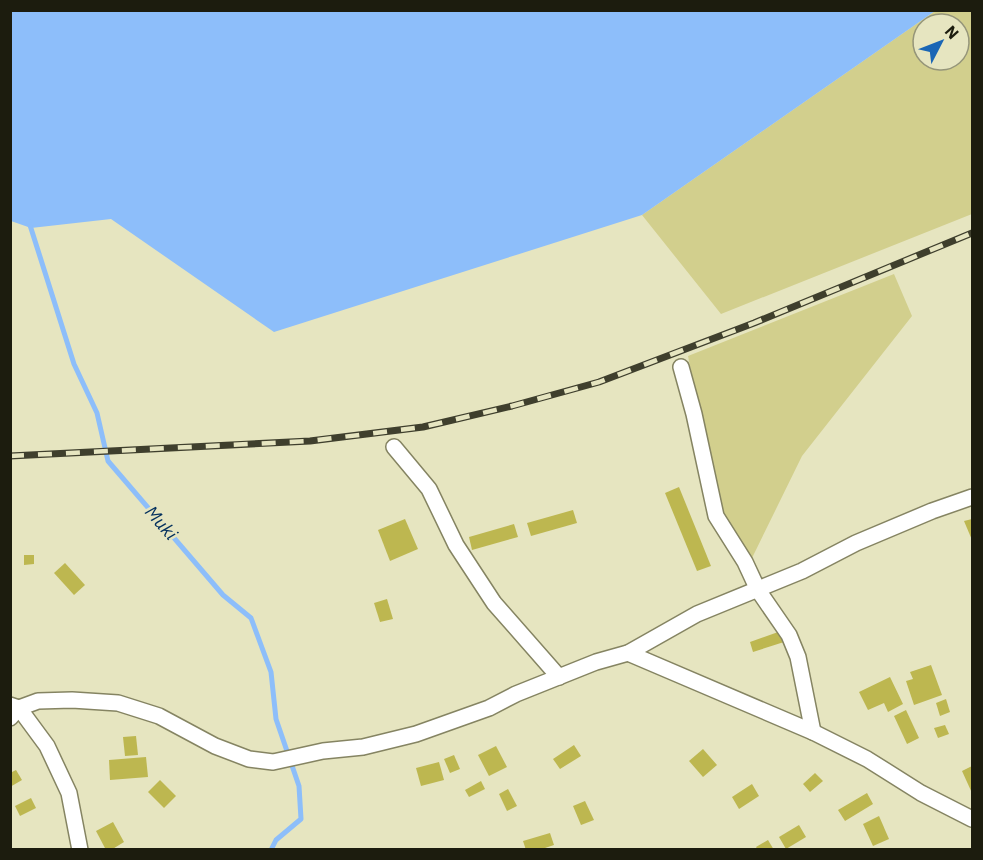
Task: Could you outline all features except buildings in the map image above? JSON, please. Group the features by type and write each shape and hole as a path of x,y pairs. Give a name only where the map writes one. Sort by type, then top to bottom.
{"street":[{"path":"681,367 694,414 716,516 745,562 758,590 789,635 798,657 813,732"},
{"path":"394,447 429,489 456,545 494,603 559,677"},
{"path":"80,849 69,793 47,746 13,710 38,701 72,700 118,703 159,716 215,746 249,759 273,762 340,748 363,747 416,734 489,708 516,694 596,662 628,653 698,614 802,571 856,543 972,497"},
{"path":"628,653 813,732 867,759 921,793 972,819"}],"shaded area":[{"path":"972,11 972,214 721,314 642,215 911,28 911,72 971,72 971,12 934,12"},
{"path":"894,274 912,316 802,456 752,558 717,502 688,356"}],"water":[{"path":"11,10 935,10 934,12 911,12 911,28 642,215 274,332 111,219 31,228 11,221"}],"waterway":[{"name":"Muki","path":"29,222 74,364 97,413 108,461 223,595 251,618 271,672 276,719 299,786 301,819 276,840 271,850"}],"railway":[{"path":"10,456 310,441 423,427 599,382 754,323 972,233"}]}
